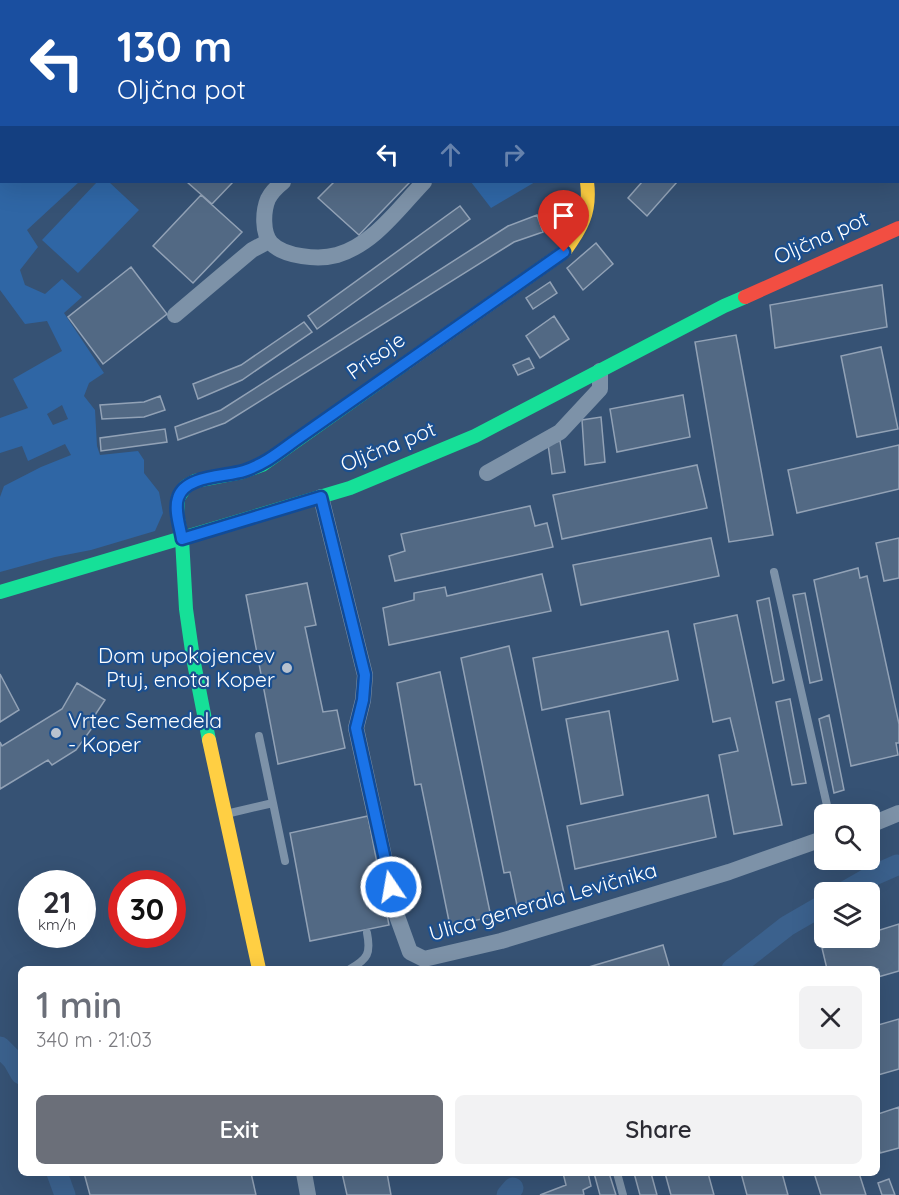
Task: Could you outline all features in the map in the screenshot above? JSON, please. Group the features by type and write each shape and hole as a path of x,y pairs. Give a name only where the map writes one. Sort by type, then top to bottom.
{"street":[{"path":"282,183 268,198 264,214 265,230 269,241 277,249 297,255 316,257 336,255 363,243 383,226 423,183"},
{"name":"Prisoje","path":"182,539 177,514 178,498 186,486 195,481 242,472 262,465 564,252 580,231 587,211 587,183"},
{"name":"Oljčna pot","path":"0,592 350,488 475,436 731,303 899,228"},
{"path":"176,315 252,250 269,241"},
{"path":"487,473 560,432 600,389 600,371"},
{"name":"Ulica generala Levičnika","path":"321,497 365,675 363,700 356,728 397,916 410,952 424,959 501,941 729,872 814,842"},
{"path":"182,539 186,609 193,658 258,966"},
{"path":"880,821 899,813"},
{"path":"305,1176 309,1195"}],"lane":[{"path":"774,572 827,804"},
{"path":"259,736 285,861"},
{"path":"225,814 273,803"},
{"path":"356,966 361,963 370,950 367,933"},
{"path":"618,1176 623,1195"}],"shaded area":[{"path":"0,183 78,183 27,230 38,247 20,270 25,285 45,294 62,279 82,297 64,313 104,373 89,383 84,396 95,410 97,446 100,455 138,451 144,460 144,473 159,492 163,513 155,531 91,550 0,572 0,497 4,486 71,455 65,444 28,461 22,446 0,453 0,418 28,408 13,379 62,351 47,321 25,324 0,290","holes":["62,405 68,419 53,425 47,414"]},
{"path":"96,183 110,183 139,210 78,273 42,240"},
{"path":"472,183 533,183 491,208"}],"building":[{"path":"188,183 232,183 212,204"},
{"path":"333,183 409,183 359,235 318,198"},
{"path":"641,183 676,183 647,216 628,198"},
{"path":"201,195 242,232 193,283 153,246"},
{"path":"460,206 470,219 317,329 308,316"},
{"path":"537,215 543,232 514,242 225,423 178,440 175,427 221,410 508,226"},
{"path":"596,243 613,264 583,290 567,268"},
{"path":"131,267 167,314 103,364 68,317"},
{"path":"550,282 557,293 533,309 526,298"},
{"path":"882,285 887,327 775,348 770,305"},
{"path":"554,316 569,339 540,358 526,336"},
{"path":"304,322 312,332 242,380 198,399 193,384 241,365"},
{"path":"736,335 773,535 729,542 695,342"},
{"path":"881,347 898,429 857,437 841,356"},
{"path":"529,358 534,368 518,375 513,365"},
{"path":"683,395 690,437 617,452 610,409"},
{"path":"160,396 165,410 144,417 102,419 100,405 144,402"},
{"path":"601,417 605,462 585,465 582,420"},
{"path":"165,429 167,442 101,451 100,438"},
{"path":"560,441 565,472 552,474 548,444"},
{"path":"899,445 899,489 797,513 788,470"},
{"path":"697,465 707,508 562,539 553,495"},
{"path":"530,506 535,526 547,523 553,547 395,581 389,556 405,551 401,534"},
{"path":"711,538 719,576 581,605 573,565"},
{"path":"899,538 899,578 884,581 876,543"},
{"path":"858,568 860,578 867,576 899,724 899,743 896,743 898,755 851,766 814,580"},
{"path":"542,574 551,611 389,645 383,608 414,600 414,593 445,587 447,596"},
{"name":"Dom upokojencev Ptuj, enota Koper","path":"307,583 316,625 305,627 323,712 337,710 345,748 278,764 246,595"},
{"path":"805,593 822,680 810,683 793,595"},
{"path":"769,598 784,680 773,683 757,601"},
{"path":"737,615 782,825 734,834 719,755 738,751 730,718 713,722 694,624"},
{"path":"668,631 678,680 542,710 533,658"},
{"path":"509,646 564,893 517,905 510,872 504,873 461,658"},
{"path":"440,672 491,917 450,926 421,784 415,785 397,683"},
{"name":"Vrtec Semedela - Koper","path":"0,674 19,710 0,722"},
{"name":"Vrtec Semedela - Koper","path":"77,683 105,700 91,721 95,724 76,750 52,765 48,760 0,789 0,742 2,746 62,709"},
{"path":"790,699 806,783 792,785 776,702"},
{"path":"609,711 623,795 581,804 566,719"},
{"path":"829,715 844,790 834,793 819,719"},
{"path":"708,795 716,837 575,869 567,826"},
{"path":"368,816 389,925 310,941 290,833"},
{"path":"899,924 899,971 880,976 880,966 826,966 822,948 880,948 880,930"},
{"path":"663,945 669,966 592,966"},
{"path":"899,1019 899,1069 880,1074 880,1024"},
{"path":"899,1107 899,1148 880,1153 880,1113"},
{"path":"85,1176 252,1176 256,1195 90,1195"},
{"path":"343,1176 388,1176 391,1195 347,1195"},
{"path":"564,1176 589,1176 591,1186 583,1190 584,1195 540,1195 566,1185"},
{"path":"595,1176 610,1176 616,1195 600,1195"},
{"path":"635,1176 652,1176 657,1195 640,1195"},
{"path":"666,1176 709,1176 714,1195 671,1195"},
{"path":"742,1176 783,1176 788,1195 747,1195"},
{"path":"815,1176 860,1176 866,1195 821,1195"},
{"path":"889,1179 895,1195 882,1195 878,1183"}],"waterway":[{"path":"862,882 897,865"},
{"path":"736,966 787,926 814,910"},
{"path":"0,1047 18,1069"},
{"path":"58,1176 65,1195"},
{"path":"507,1195 513,1188"}],"traffic: fast":[{"path":"0,592 350,488 475,436 745,297"},
{"path":"209,740 186,609 182,539 177,514 178,498 186,486 195,481 242,472 262,465 406,363"}],"traffic: slow":[{"path":"406,363 564,252 583,220 588,193 587,183"},
{"path":"209,740 258,966"}],"traffic: jam":[{"path":"745,297 899,228"}],"place":[{"name":"Dom upokojencev Ptuj, enota Koper","path":"287,668"},
{"name":"Vrtec Semedela - Koper","path":"56,733"}],"route":[{"path":"391,887 356,728 363,700 365,675 321,497 182,539 177,514 178,498 186,486 195,481 242,472 262,465 564,252"}]}
